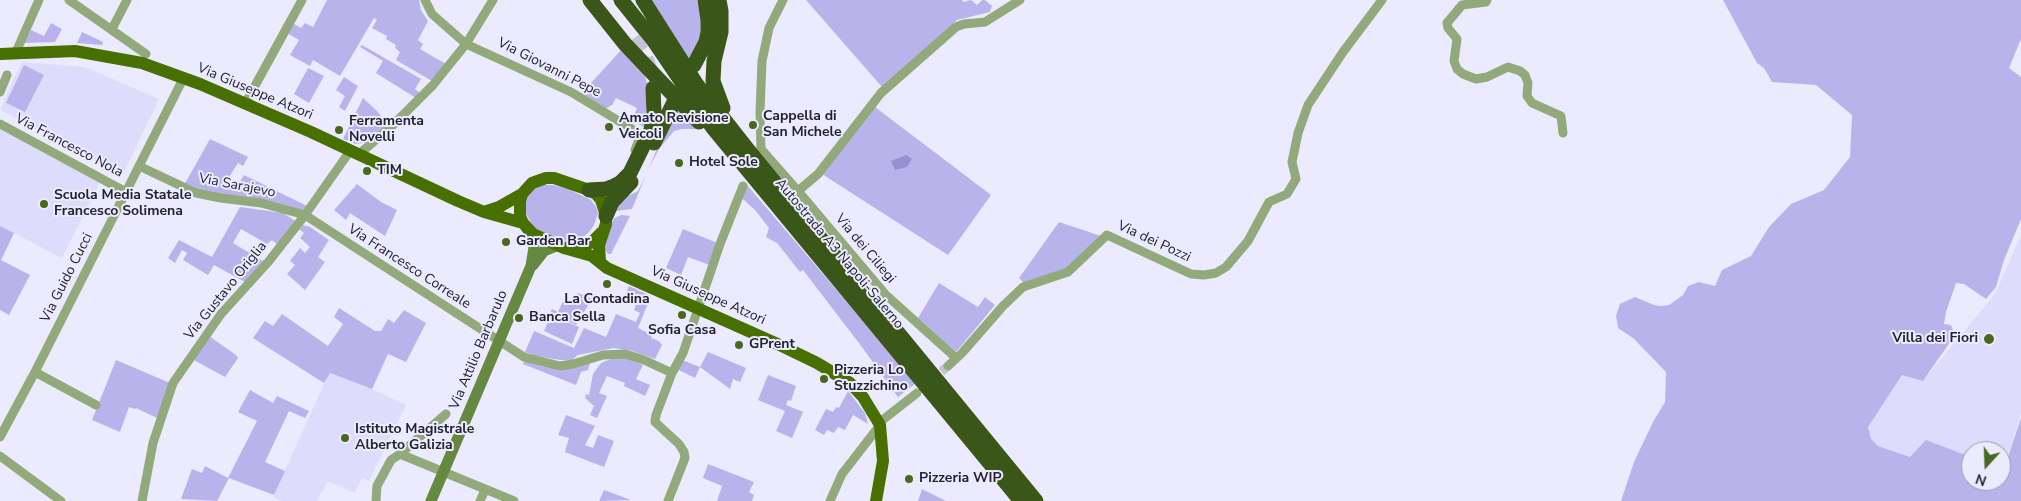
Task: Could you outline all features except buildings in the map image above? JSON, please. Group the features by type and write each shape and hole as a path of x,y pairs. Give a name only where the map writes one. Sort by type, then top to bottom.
{"highway":[{"path":"590,0 625,44 697,120 756,190 817,252"},
{"path":"602,0 633,39"},
{"name":"Autostrada A3 Napoli-Salerno","path":"621,0 654,41 713,128 1020,501"},
{"name":"Autostrada A3 Napoli-Salerno","path":"644,0 698,85 756,151 1036,501"},
{"path":"694,66 706,42 708,32 705,0"},
{"path":"719,0 721,32 714,61 713,81 719,100 756,151"},
{"path":"589,190 606,189 614,186 626,178 633,168 651,130 654,113 653,88"},
{"path":"606,216 612,202 637,176 674,102"}],"main road":[{"name":"Via Giuseppe Atzori","path":"0,54 61,51 94,54 142,63 184,78 484,212 525,226 533,234 592,256 607,268 782,346 838,374 850,383 863,397 880,423 883,456 876,501"},
{"path":"484,212 522,194 532,183 546,178 554,178 589,190 601,200 606,216 598,250 600,261"},
{"path":"522,194 519,209 525,226"},
{"path":"561,246 583,246 591,243 602,232"}],"street":[{"path":"16,52 39,0"},
{"path":"70,0 146,54"},
{"path":"112,29 127,0"},
{"path":"245,104 302,0"},
{"path":"425,0 432,14 466,44"},
{"name":"Via Gustavo Origlia","path":"142,501 153,443 173,383 221,314 269,261 354,153 393,125 421,98 466,44 493,0"},
{"path":"756,151 762,61 769,28 783,0"},
{"path":"798,191 818,174 881,93 956,27 964,24 985,22 1020,0"},
{"name":"Via dei Pozzi","path":"948,366 1023,287 1068,272 1106,235 1191,274 1204,275 1216,273 1226,267 1248,241 1269,202 1287,194 1296,179 1292,162 1298,133 1308,105 1343,52 1382,0"},
{"path":"1487,0 1486,2 1462,5 1447,23 1448,28 1457,39 1454,60 1457,69 1463,74 1476,78 1486,77 1508,67 1520,71 1525,75 1528,83 1527,96 1532,103 1561,116 1563,133"},
{"name":"Via Giovanni Pepe","path":"466,44 571,92 636,132 639,140 632,157 633,168"},
{"path":"0,92 7,74"},
{"name":"Via Guido Cucci","path":"0,436 35,372 184,78"},
{"name":"Via Francesco Nola","path":"0,124 126,192"},
{"name":"Via dei Ciliegi","path":"756,151 798,191 885,294 956,358"},
{"name":"Via Sarajevo","path":"139,166 196,192 221,198 261,203 305,215"},
{"path":"668,501 685,458 679,444 655,422 656,415 672,373 683,353 743,186"},
{"name":"Via Francesco Correale","path":"305,215 521,356 560,366 574,364 603,355 625,354 644,360 672,373"},
{"name":"Via Attilio Barbarulo","path":"525,226 531,235 534,247 532,266"},
{"name":"Via Attilio Barbarulo","path":"431,501 498,341 532,266 544,251 561,246"},
{"path":"35,372 96,405"},
{"path":"830,501 842,474 880,423 917,393"},
{"path":"377,501 377,486 390,460 400,454 446,414"},
{"path":"400,454 514,501"},
{"path":"0,456 61,501"},
{"path":"480,501 485,490"}],"shaded area":[{"path":"327,0 419,0 421,10 428,21 418,40 423,44 420,49 446,64 432,81 396,60 400,52 395,48 396,45 386,39 387,36 372,28 377,20 374,18 340,76 313,60 310,66 290,55 299,40 287,33 294,24 301,28 305,23 313,27"},
{"path":"651,0 697,0 701,18 700,38 690,61"},
{"path":"806,0 962,0 964,2 971,0 977,5 982,0 985,0 992,6 990,12 957,20 935,42 882,87"},
{"path":"1723,0 2021,0 2021,39 2009,68 2021,77 2021,219 2004,260 1996,287 1986,299 1964,284 1956,283 1944,324 1951,325 1955,335 1923,381 1902,375 1868,427 1871,439 1878,446 1910,457 1926,440 1961,453 1961,491 2011,491 2011,448 2021,418 2021,501 1621,501 1634,462 1665,402 1666,372 1633,338 1618,328 1616,316 1620,304 1635,297 1654,305 1669,305 1683,295 1688,286 1699,282 1715,286 1722,270 1751,256 1769,227 1791,204 1824,190 1850,157 1852,115 1816,85 1772,82 1764,68 1757,63"},
{"path":"51,23 62,29 55,42 24,43 31,30 44,36"},
{"path":"82,32 103,42 102,45 77,43"},
{"path":"362,45 421,79 415,89 420,93 416,98 376,73 383,61 360,47"},
{"path":"623,48 644,73 647,83 644,127 638,124 641,118 634,115 637,108 616,98 612,105 605,109 581,94"},
{"path":"22,62 85,67 159,99 123,174 0,110"},
{"path":"24,65 44,75 25,112 6,103"},
{"path":"308,68 324,76 309,103 294,94"},
{"path":"344,77 358,86 345,111 339,107 345,96 336,90"},
{"path":"363,98 378,112 387,125 366,142 356,144 343,139"},
{"path":"674,107 696,129 674,131 659,149 649,168"},
{"path":"875,107 991,195 948,255 822,174"},
{"name":"Scuola Media Statale Francesco Solimena","path":"0,129 100,182 62,258 0,226"},
{"path":"210,139 248,157 243,166 238,163 226,182 236,188 244,175 307,206 301,214 183,187"},
{"path":"906,155 912,159 907,167 895,170 891,161"},
{"path":"646,175 632,209 616,211 610,216 622,199 638,191"},
{"path":"357,184 381,202 397,210 385,236 350,213 346,220 334,210"},
{"path":"540,185 553,185 568,189 591,200 598,213 594,225 589,232 579,240 571,242 555,238 534,228 525,212 526,197 534,188"},
{"path":"747,185 916,383 898,397 803,270 800,272 777,243 766,237 769,228 755,210 742,198"},
{"path":"240,207 283,213 297,222 279,246 272,240 267,244 241,229 233,243 263,261 245,282 214,265 208,275 183,260 187,253 182,250 175,263 168,258 179,240 212,257"},
{"path":"621,215 630,216 611,254 608,254 603,247 610,224"},
{"path":"1059,222 1101,236 1066,270 1024,283 1019,278"},
{"path":"303,225 310,227 329,240 318,257 325,262 305,290 287,274 295,265 290,261 300,248 305,253 310,247 300,238 304,233 299,229"},
{"path":"0,226 14,233 1,260 30,275 9,315 0,310"},
{"path":"683,229 720,244 712,266 688,257 681,275 666,268"},
{"name":"Villa dei Fiori","path":"2021,235 2021,413 2011,446 2011,441 1961,441 1961,453 1926,441 1910,457 1878,446 1870,439 1868,426 1902,375 1923,381 1995,294"},
{"path":"939,283 978,307 985,297 995,305 956,352 918,318"},
{"path":"629,286 651,296 638,328 652,335 651,338 659,341 662,345 655,359 632,351 614,348 578,355 572,360 536,356 525,352 534,331 574,348 584,328 606,337 616,314 636,322 640,313 634,310 637,302 624,297"},
{"path":"578,293 592,299 576,325 550,313 552,309 558,312 563,301 571,304"},
{"path":"339,308 375,331 381,331 388,319 394,323 404,310 426,323 406,362 388,354 372,389 330,373 324,383 253,338 265,321 273,326 282,314 328,346 343,324 334,317"},
{"path":"551,315 579,327 572,344 544,331"},
{"path":"209,336 238,358 225,377 192,359"},
{"path":"708,352 746,368 740,382 733,379 730,389 700,367"},
{"path":"616,357 624,357 643,365 636,379 650,385 645,396 624,386 625,383 607,376 599,393 607,396 597,418 590,415 594,406 585,398 586,394 589,395 593,374 601,363"},
{"path":"525,358 548,364 591,359 588,370 581,372 576,385 523,364"},
{"path":"116,360 170,383 157,418 136,408 129,407 120,432 92,420"},
{"path":"682,360 700,367 695,378 677,369"},
{"name":"Istituto Magistrale Alberto Galizia","path":"329,373 372,389 406,405 369,481 362,478 355,493 328,481 317,501 282,501 273,497"},
{"path":"768,375 796,386 791,401 788,400 786,405 803,412 792,438 776,431 785,411 758,400"},
{"path":"250,390 273,403 277,396 309,411 305,418 289,411 265,462 285,471 274,495 229,478 217,501 181,499 192,469 202,473 205,466 228,478 257,421 238,412"},
{"path":"848,391 865,413 868,424 853,415 845,430 838,427 834,433 827,430 824,435 815,430 826,409 833,412 836,407 839,408"},
{"path":"566,415 595,426 585,445 593,448 598,435 614,441 604,467 565,452 569,438 558,435"},
{"path":"708,464 754,482 749,492 754,495 752,501 717,501 722,486 703,478"},
{"path":"922,489 946,501 918,501"},
{"path":"604,490 631,500 599,501"}],"tunnel":[{"path":"633,39 645,55 650,70"},
{"path":"931,380 948,366"}],"place":[{"name":"Cappella di San Michele","path":"753,125"},
{"name":"Amato Revisione Veicoli","path":"609,127"},
{"name":"Ferramenta Novelli","path":"339,130"},
{"name":"Hotel Sole","path":"679,163"},
{"name":"TIM","path":"367,171"},
{"name":"Scuola Media Statale Francesco Solimena","path":"44,204"},
{"name":"Garden Bar","path":"506,242"},
{"name":"La Contadina","path":"607,284"},
{"name":"Sofia Casa","path":"682,315"},
{"name":"Banca Sella","path":"519,318"},
{"name":"Villa dei Fiori","path":"1989,339"},
{"name":"GPrent","path":"739,345"},
{"name":"Pizzeria Lo Stuzzichino","path":"824,379"},
{"name":"Istituto Magistrale Alberto Galizia","path":"345,438"},
{"name":"Pizzeria WIP","path":"909,479"}]}
